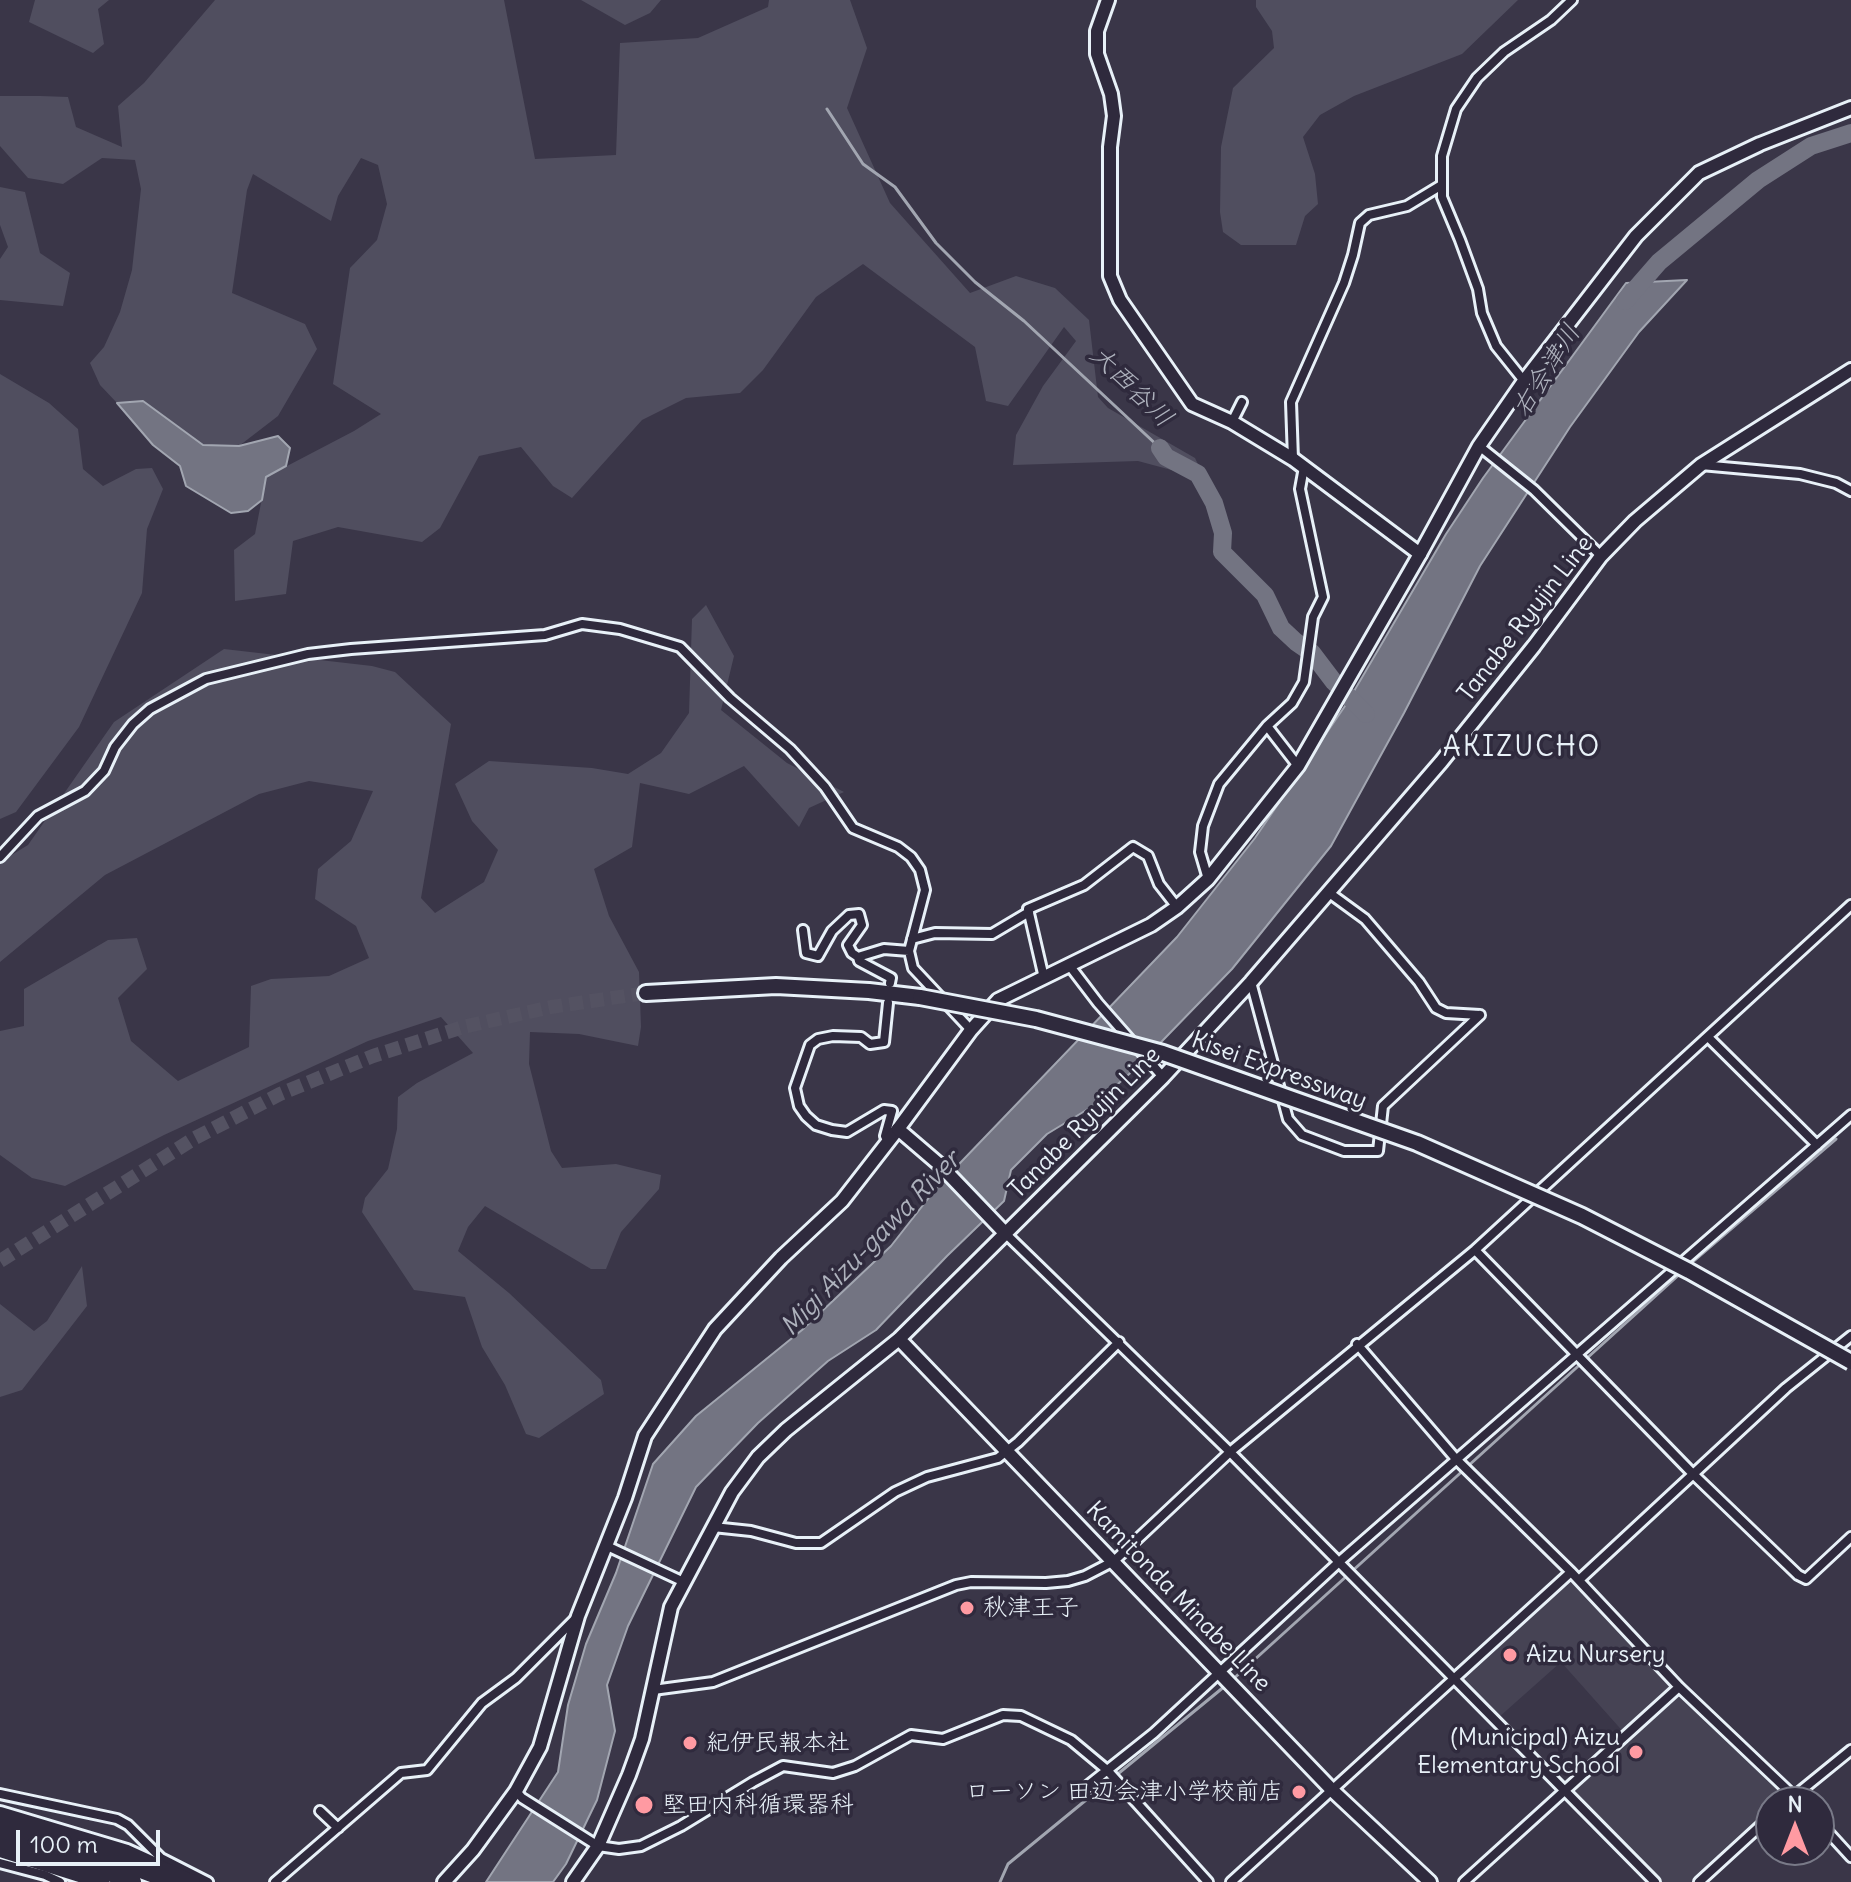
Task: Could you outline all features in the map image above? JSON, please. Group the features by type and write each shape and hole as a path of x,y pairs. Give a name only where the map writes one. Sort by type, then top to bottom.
{"highway":[{"name":"Kisei Expressway","path":"646,993 776,986 869,991 920,997 1036,1019 1132,1044 1226,1074 1417,1143 1582,1216 1703,1278 1851,1362"},
{"path":"0,1814 170,1882"},
{"path":"0,1827 193,1882"},
{"path":"0,1840 122,1864 134,1882"},
{"path":"0,1850 102,1882"}],"main road":[{"path":"1108,0 1097,31 1097,54 1111,94 1114,116 1110,147 1110,276 1120,300 1192,404 1232,422 1293,459 1420,554"},
{"path":"452,1879 519,1794 540,1747 578,1616 608,1547 645,1436 715,1329 781,1258 842,1201 971,1030 998,1000 1151,925 1208,879 1298,766 1479,446 1524,381 1636,236 1699,173 1851,108"},
{"name":"Tanabe Ryujin Line","path":"573,1882 595,1844 638,1751 671,1607 680,1581 732,1492 758,1457 786,1430 899,1339 1003,1230 1163,1077 1251,982 1441,762 1601,556 1635,521 1701,465 1851,370"},
{"path":"898,1129 940,1165 1003,1230"},
{"name":"Kamitonda Minabe Line","path":"899,1339 1333,1791 1430,1882"}],"street":[{"path":"1524,381 1496,346 1482,313 1478,289 1442,197 1442,156 1456,109 1477,78 1504,52 1551,20 1572,0"},
{"path":"1293,459 1291,402 1344,283 1360,223 1369,215 1407,206 1440,186"},
{"path":"1232,422 1242,402"},
{"path":"1479,446 1534,490 1601,556"},
{"path":"1701,465 1800,474 1836,483 1851,491"},
{"path":"1208,879 1200,852 1203,826 1219,784 1267,726 1292,703 1304,682 1313,617 1323,597 1300,489 1304,467"},
{"path":"0,857 38,816 85,791 104,771 115,747 130,726 150,709 206,679 308,654 545,635 582,624 620,629 680,647 730,698 790,749 825,787 853,828 898,847 911,857 920,870 925,890 909,951 913,968 971,1030"},
{"path":"1267,726 1298,766"},
{"path":"1044,978 1028,909 1084,885 1133,847 1148,856 1159,884 1177,907"},
{"path":"1251,982 1288,1119 1302,1135 1344,1151 1378,1151 1383,1106 1480,1015 1446,1013 1436,1008 1419,982 1365,919 1328,892"},
{"path":"653,1690 713,1682 956,1585 971,1582 1068,1581 1101,1570 1230,1452 1357,1344 1475,1250 1851,905"},
{"path":"912,939 935,933 992,934 1029,912"},
{"path":"803,930 806,953 818,956 832,931 849,915 859,914 862,925 848,945 859,961 891,978 890,983"},
{"path":"858,957 884,949 909,951"},
{"path":"1069,965 1163,1077"},
{"path":"888,1003 884,1042 870,1044 861,1037 847,1036 818,1039 810,1045 795,1088 799,1106 806,1116 816,1125 832,1130 847,1132 884,1110 892,1111 885,1136 888,1143"},
{"path":"1708,1037 1817,1145"},
{"path":"1081,1791 1154,1733 1339,1562 1851,1115"},
{"path":"1003,1230 1230,1452 1655,1882"},
{"path":"1475,1250 1694,1475 1798,1575 1806,1579 1851,1537"},
{"path":"1579,1580 1786,1388 1851,1336"},
{"path":"713,1527 751,1531 796,1543 821,1543 895,1492 927,1477 998,1458 1119,1342"},
{"path":"1357,1344 1456,1459 1780,1786"},
{"path":"608,1547 680,1581"},
{"path":"1231,1882 1571,1572"},
{"path":"275,1882 401,1773 427,1770 482,1703 516,1678 578,1616"},
{"path":"1464,1882 1679,1687"},
{"path":"519,1794 595,1844 619,1849 641,1846 783,1766 833,1773 855,1766 911,1735 943,1739 1003,1715 1021,1716 1071,1740 1107,1770 1208,1882"},
{"path":"1810,1786 1851,1750"},
{"path":"0,1794 117,1819 128,1825 161,1858 208,1882"},
{"path":"320,1811 338,1828"},
{"path":"1699,1882 1755,1831"},
{"path":"1835,1840 1851,1857"},
{"path":"0,1863 60,1882"}],"shaded area":[{"path":"35,0 109,0 98,9 104,44 93,53 29,22"},
{"path":"215,0 504,0 535,159 616,155 620,43 698,38 768,7 769,0 850,0 867,48 847,108 890,203 970,293 1016,276 1055,288 1089,320 1098,397 1108,408 1195,458 1205,479 1138,461 1013,465 1016,435 1043,386 1076,341 1064,327 1008,406 986,401 975,347 863,264 816,297 763,370 740,393 686,398 642,420 572,498 553,486 521,447 479,456 440,528 422,542 338,527 293,541 286,594 235,601 234,550 255,534 266,477 381,414 333,384 350,268 377,240 387,204 378,165 361,158 338,196 331,221 253,174 247,190 232,293 305,324 317,349 278,416 239,446 203,445 143,401 117,403 100,385 90,363 104,347 120,312 132,270 141,189 135,160 102,158 63,184 28,178 0,146 0,96 40,96 68,97 76,127 122,147 118,106 144,83"},
{"path":"581,0 661,0 650,13 625,25"},
{"path":"1256,0 1518,0 1462,54 1354,96 1320,115 1303,137 1315,174 1318,204 1305,216 1296,245 1241,245 1223,232 1220,212 1221,147 1233,88 1274,48 1272,31 1256,7"},
{"path":"0,187 25,192 40,253 70,273 63,306 0,300 0,259 8,247 0,225"},
{"path":"0,374 49,403 78,429 83,469 103,486 136,469 152,468 163,489 147,529 142,593 79,727 16,812 0,819"},
{"path":"706,605 734,656 721,710 787,763 844,792 809,808 799,827 744,766 689,794 640,783 632,847 594,869 609,916 639,972 641,1027 638,1046 579,1034 530,1032 529,1064 551,1151 562,1168 616,1164 661,1175 659,1189 621,1232 606,1269 591,1269 485,1206 468,1227 458,1251 509,1293 601,1380 604,1394 539,1438 526,1434 505,1385 482,1347 465,1297 414,1290 362,1212 365,1198 388,1169 397,1129 398,1097 417,1083 473,1053 441,1017 368,1041 164,1135 65,1186 32,1178 0,1155 0,1031 24,1026 24,989 108,940 137,938 147,969 118,998 131,1041 178,1081 249,1047 251,986 271,979 329,976 369,958 356,926 315,899 318,869 351,841 373,791 309,781 259,794 105,875 0,962 0,862 28,845 114,722 224,649 372,666 395,672 451,724 421,898 435,913 484,882 498,850 472,821 455,784 489,761 592,768 628,774 661,753 689,713 692,619"},
{"path":"82,1266 87,1306 22,1390 0,1397 0,1304 34,1331 47,1321"},
{"path":"1571,1574 1679,1687 1784,1786 1755,1786 1755,1831 1699,1882 1655,1882 1564,1792 1626,1735 1561,1662 1498,1718 1458,1677"}],"water":[{"path":"1687,280 1639,332 1570,427 1480,566 1331,846 1232,969 1136,1068 1093,1106 1047,1134 1011,1170 1004,1201 876,1330 828,1361 758,1423 696,1487 628,1626 607,1685 615,1731 597,1800 566,1864 553,1882 486,1882 558,1772 568,1705 586,1644 616,1573 653,1464 696,1416 802,1330 891,1246 938,1186 1177,937 1255,838 1347,703 1446,534 1483,478 1626,283"},
{"path":"143,401 203,445 239,446 278,436 290,448 286,466 266,477 262,500 248,511 231,513 186,486 180,466 153,445 117,403"}],"waterway":[{"name":"大西谷川","path":"827,109 863,164 895,187 936,243 975,282 1024,321 1160,448"},
{"name":"右会津川","path":"1625,301 1659,262 1758,180 1811,146 1851,133"},
{"name":"大西谷川","path":"1160,448 1166,457 1198,474 1214,503 1223,533 1222,552 1265,595 1281,628 1312,653 1334,682 1366,714"},
{"path":"1690,1264 1836,1139"},
{"path":"1231,1681 1682,1272"},
{"path":"1000,1882 1008,1864 1225,1686"}],"tunnel":[{"path":"0,1261 195,1138 280,1094 373,1056 463,1027 551,1007 646,993"}],"place":[{"name":"秋津王子","path":"967,1608"},
{"name":"Aizu Nursery","path":"1510,1655"},
{"name":"紀伊民報本社","path":"690,1743"},
{"name":"(Municipal) Aizu Elementary School","path":"1636,1752"},
{"name":"ローソン 田辺会津小学校前店","path":"1299,1792"},
{"name":"堅田内科循環器科","path":"644,1805"}],"district":[{"name":"AKIZUCHO","path":"1522,748"}],"water label":[{"name":"Migi Aizu-gawa River","path":"871,1244"}]}
